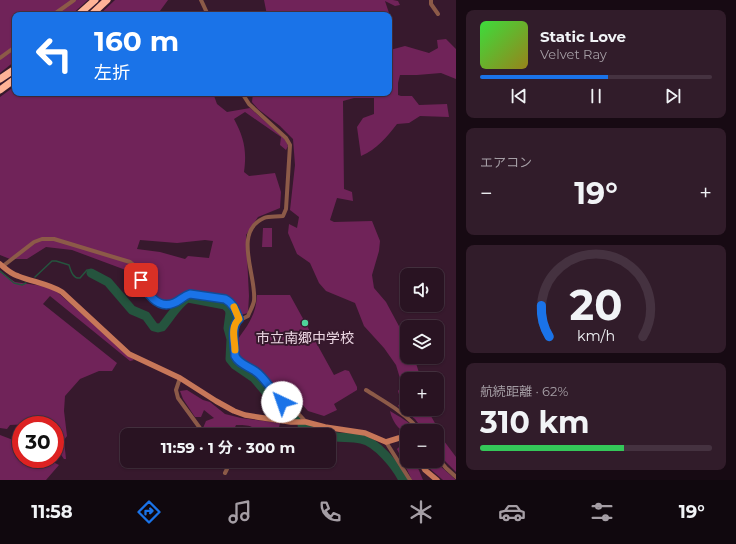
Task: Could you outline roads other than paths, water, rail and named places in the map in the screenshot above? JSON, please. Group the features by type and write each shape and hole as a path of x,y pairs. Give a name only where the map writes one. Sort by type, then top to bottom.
{"highway":[{"path":"81,12 94,0"},
{"path":"94,12 106,0"},
{"path":"0,79 12,71"},
{"path":"0,90 12,81"}],"street":[{"path":"57,12 74,0"},
{"path":"201,0 207,12"},
{"path":"431,0 430,4 438,14"},
{"path":"0,58 12,49"},
{"path":"244,96 248,104 286,138 290,145 286,209 283,216 265,217 252,227 248,236 248,256 254,302 248,316 239,319 236,322 234,329 235,356 241,363 255,371 276,396 282,402 294,409 306,422"},
{"path":"239,319 230,301 225,299 190,294 185,295 172,304 158,302 147,293 135,267 130,262 54,239 42,239 34,242 2,265 18,276 56,288 129,354 180,378 224,406 245,415 284,421 306,422 364,433 386,442 410,480"},
{"path":"180,378 176,390 178,398 200,428"},
{"path":"366,390 400,413 412,424"},
{"path":"386,442 400,438"},
{"path":"444,466 456,477"},
{"path":"225,473 227,468"},
{"path":"424,468 437,480"}],"waterway":[{"path":"35,277 52,261 69,265 73,274 78,278 80,278 87,270 91,273"},
{"path":"0,271 14,283 22,285 26,283"},
{"path":"91,273 108,282 132,310 146,316 154,327 158,328 162,327 178,307 188,298 225,305 229,309 230,313 228,328 231,339 230,359 235,365 254,378 277,405 288,410 297,419"},
{"path":"302,425 305,428"},
{"path":"336,437 367,441 385,455 396,468 403,480"}],"place":[{"name":"市立南郷中学校","path":"305,323"}]}
